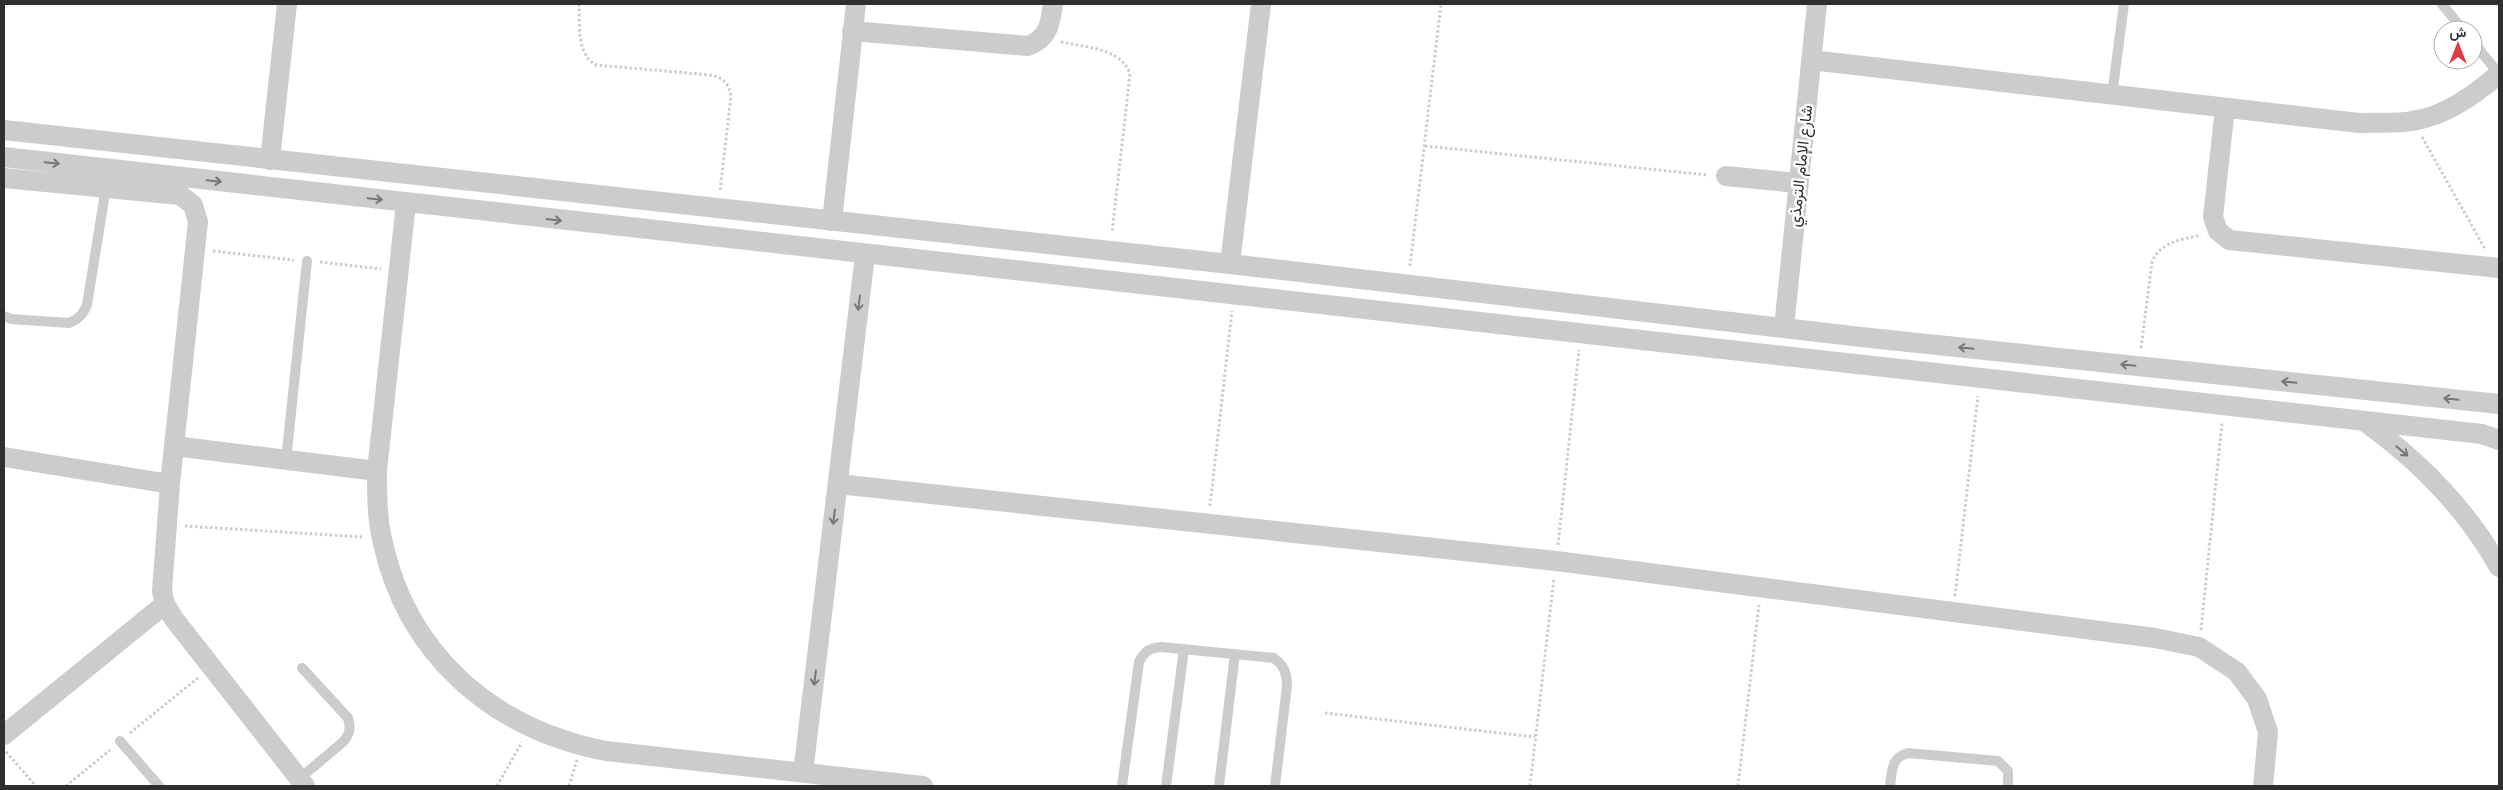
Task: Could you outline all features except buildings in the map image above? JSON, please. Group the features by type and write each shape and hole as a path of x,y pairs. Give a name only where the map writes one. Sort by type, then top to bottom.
{"street":[{"path":"270,160 287,4"},
{"path":"832,221 856,4"},
{"path":"852,32 1020,47 1028,46 1043,38 1051,22 1053,4"},
{"path":"1230,264 1261,4"},
{"name":"شارع الإمام الترمذي","path":"1784,328 1797,184 1817,4"},
{"path":"1810,60 2359,123 2412,121 2444,111 2474,95 2499,74"},
{"path":"2225,108 2213,217 2218,231 2229,240 2498,268"},
{"path":"4,130 1143,254 1861,337 2492,403 2491,437 1140,284 751,243 4,157"},
{"path":"330,194 333,167"},
{"path":"1726,176 1797,184"},
{"path":"4,178 180,195 188,199 197,213 170,484 162,591 165,604 211,667 302,783"},
{"path":"520,216 524,188"},
{"path":"406,203 378,471 378,504 382,538 391,572 404,605 422,636 444,664 484,700 530,728 581,746 791,777 923,786"},
{"path":"751,243 756,213"},
{"path":"965,266 969,236"},
{"path":"1140,284 1143,254"},
{"path":"791,777 838,484 865,255"},
{"path":"1337,306 1341,277"},
{"path":"1696,346 1700,318"},
{"path":"1859,365 1861,337"},
{"path":"2363,421 2406,454 2444,491 2479,534 2499,567"},
{"path":"174,446 378,471"},
{"path":"4,458 170,484"},
{"path":"838,484 1556,561 1954,611 2155,638 2199,647 2236,672 2257,700 2268,732 2263,786"},
{"path":"4,735 165,604"}],"lane":[{"path":"2112,95 2124,4"},
{"path":"2442,4 2455,20"},
{"path":"2483,54 2499,74"},
{"path":"4,316 11,319 69,323 78,320 84,313 88,305 106,187"},
{"path":"286,460 307,261"},
{"path":"1122,786 1139,662 1151,648 1161,647 1274,658 1282,665 1287,675 1275,786"},
{"path":"1166,786 1184,649"},
{"path":"1219,786 1235,654"},
{"path":"302,668 348,718 350,726 349,735 302,783"},
{"path":"120,741 159,786"},
{"path":"1890,786 1893,764 1901,754 1908,753 1998,761 2008,771 2008,786"}],"path":[{"path":"579,4 582,51 585,57 596,65 710,74 727,83 731,96 718,209"},
{"path":"1408,284 1442,4"},
{"path":"1043,38 1118,56 1128,66 1130,74 1110,251"},
{"path":"2412,121 2498,268"},
{"path":"1425,146 1726,176"},
{"path":"2139,366 2152,262 2156,254 2169,243 2218,231"},
{"path":"1208,524 1234,295"},
{"path":"1954,611 1980,379"},
{"path":"2199,647 2224,406"},
{"path":"167,525 382,538"},
{"path":"1738,786 1762,587"},
{"path":"66,786 211,667"},
{"path":"1325,712 1536,737"},
{"path":"497,786 530,728"},
{"path":"569,786 581,746"},
{"path":"4,749 36,786"}]}
